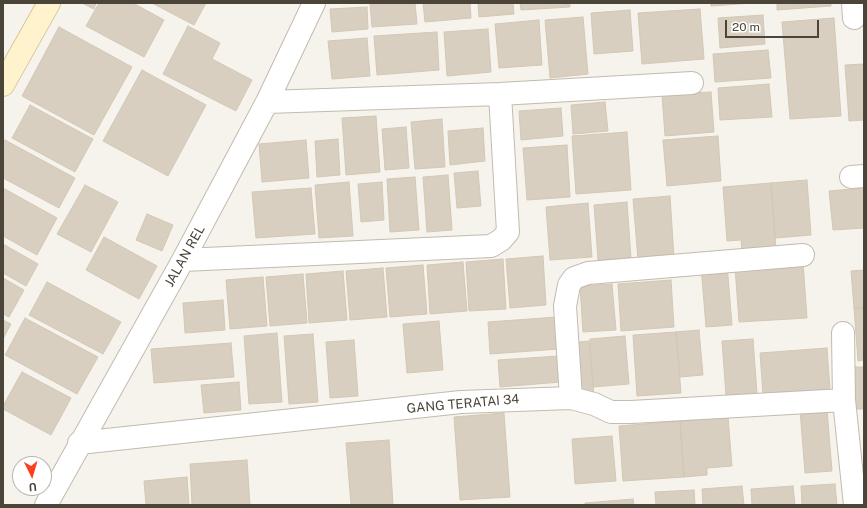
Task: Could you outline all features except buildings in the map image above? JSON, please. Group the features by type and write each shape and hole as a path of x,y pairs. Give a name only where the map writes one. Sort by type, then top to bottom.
{"main road":[{"path":"3,85 49,3"}],"street":[{"name":"JALAN REL","path":"46,505 183,260 267,102 314,3"},
{"path":"267,102 500,94 692,83"},
{"path":"183,260 491,246 501,240 508,232 500,94"},
{"path":"571,398 565,306 569,285 574,278 588,273 803,255"},
{"path":"843,333 844,400 855,505"},
{"name":"GANG TERATAI 34","path":"80,443 461,402 571,398 594,404 610,412 631,412 844,400"}]}
